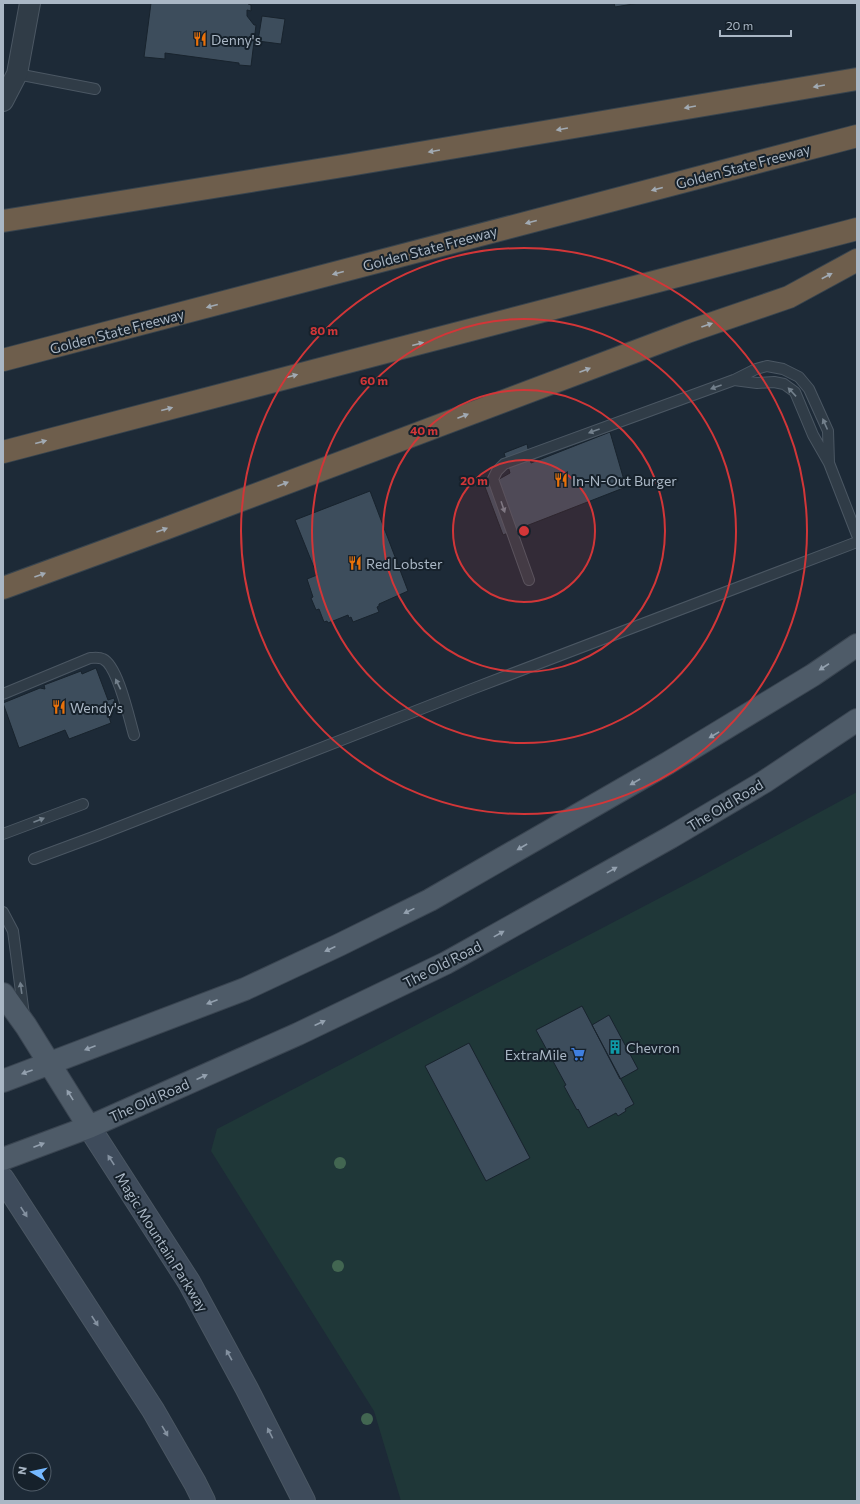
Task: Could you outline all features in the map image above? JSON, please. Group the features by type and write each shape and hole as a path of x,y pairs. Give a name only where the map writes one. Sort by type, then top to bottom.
{"highway":[{"path":"3,221 333,168 857,79"},
{"name":"Golden State Freeway","path":"3,360 857,136"},
{"path":"3,452 857,229"},
{"path":"3,588 167,528 687,332 789,297 857,260"}],"main road":[{"path":"3,1081 244,989 339,945 430,900 668,763 813,674 857,645"},
{"name":"The Old Road","path":"3,1159 89,1127 298,1034 446,963 678,834 764,782 857,720"},
{"name":"Magic Mountain Parkway","path":"3,994 26,1026 189,1282 248,1389 304,1501"},
{"path":"3,1180 153,1410 204,1501"}],"street":[{"path":"3,101 17,74 30,3"}],"lane":[{"path":"17,74 95,89"},
{"path":"529,580 493,479 504,464 734,380 756,369 767,366 783,369 799,377 809,389 828,431 829,463"},
{"path":"734,380 757,383 774,382 784,384 794,392 813,435 829,463 857,536"},
{"path":"34,859 472,689 857,542"},
{"path":"3,694 90,658 101,658 108,663 122,691 134,734"},
{"path":"3,834 83,804"},
{"path":"3,912 13,931 26,1026"}],"green space":[{"path":"857,792 857,1501 401,1501 374,1411 211,1151 217,1129 700,877"}],"building":[{"name":"Denny's","path":"151,3 249,3 248,4 251,5 251,11 247,10 247,16 254,25 256,25 251,66 165,53 165,59 144,57"},
{"path":"614,3 639,3 615,7"},
{"path":"262,16 285,19 281,44 258,41"},
{"name":"In-N-Out Burger","path":"610,432 626,487 503,535 485,487 510,473 504,453 527,444 531,463"},
{"name":"Red Lobster","path":"370,491 408,591 379,604 377,607 379,612 353,622 351,617 349,618 348,615 328,623 327,621 324,622 319,609 316,610 311,598 313,597 307,579 317,575 295,520"},
{"name":"Wendy's","path":"96,668 108,700 114,698 116,705 114,706 115,708 107,711 111,723 69,739 65,730 19,748 3,703 40,688 45,689 44,685 81,671 82,674"},
{"name":"ExtraMile","path":"582,1006 634,1104 625,1109 626,1111 618,1116 616,1113 588,1128 564,1086 566,1085 536,1030"},
{"name":"Chevron","path":"609,1015 638,1069 620,1079 592,1025"},
{"path":"469,1043 530,1158 486,1181 425,1066"}],"place":[{"name":"Denny's","path":"200,39"},
{"name":"In-N-Out Burger","path":"561,480"},
{"name":"Red Lobster","path":"355,563"},
{"name":"Wendy's","path":"59,707"},
{"name":"Chevron","path":"615,1047"},
{"name":"ExtraMile","path":"578,1054"}]}
